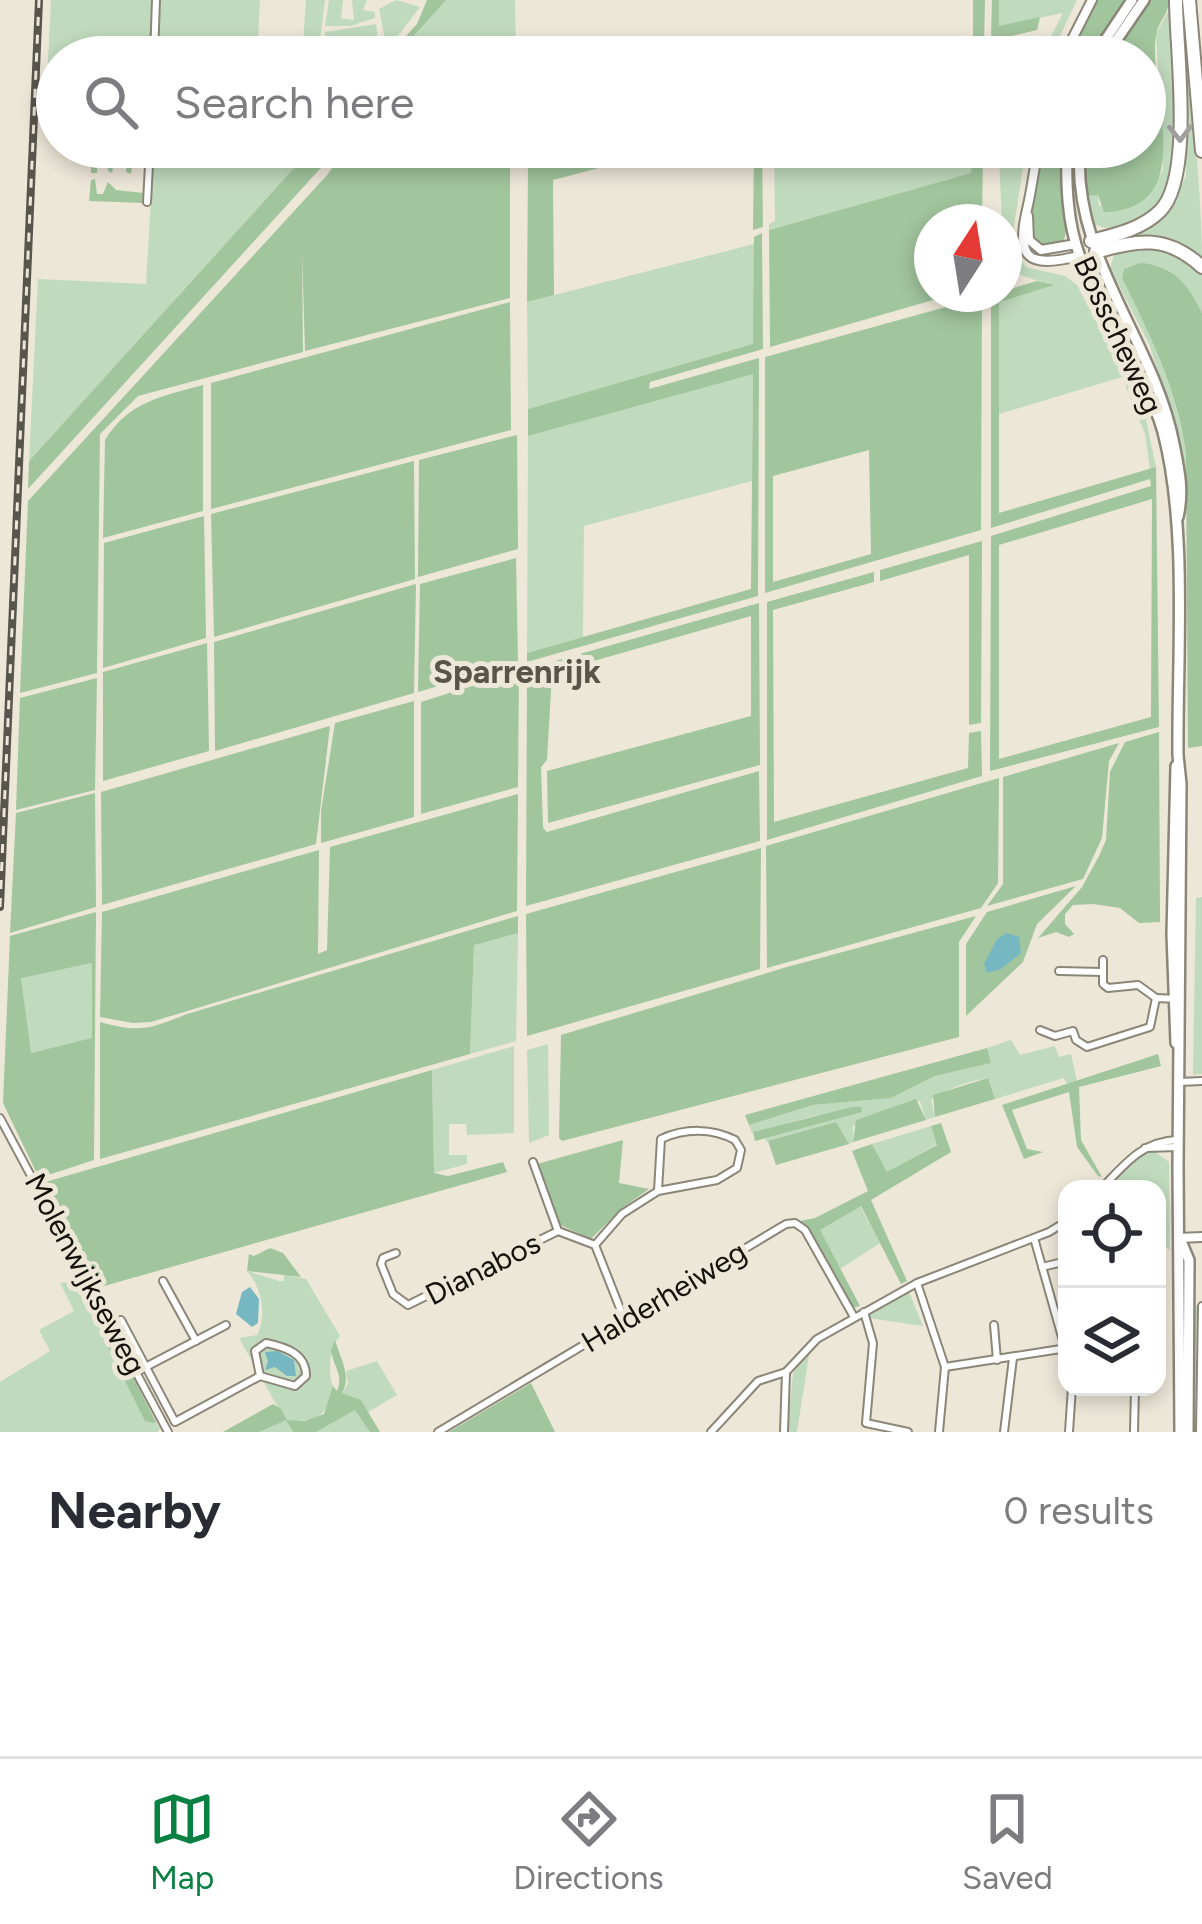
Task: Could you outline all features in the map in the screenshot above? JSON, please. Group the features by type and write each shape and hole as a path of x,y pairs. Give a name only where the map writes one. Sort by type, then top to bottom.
{"highway":[{"path":"1094,246 1147,222 1170,199 1177,182 1176,0"},
{"path":"1189,0 1202,152"},
{"path":"1094,246 1148,240 1184,252 1202,267"}],"main road":[{"path":"1108,36 1132,0"},
{"path":"1120,36 1144,0"},
{"name":"Bosscheweg","path":"1067,168 1078,250 1153,403 1167,450 1176,522 1181,784 1178,1238 1189,1260 1184,1432"},
{"name":"Bosscheweg","path":"1080,168 1081,198 1094,246 1163,398 1181,480 1176,522"},
{"path":"1078,250 1094,246"}],"street":[{"path":"155,36 156,0"},
{"path":"1074,36 1092,0"},
{"path":"148,202 149,168"},
{"path":"1035,168 1028,206 1028,233 1034,246 1048,251 1078,250"},
{"path":"1103,960 1103,984 1108,988 1138,986 1156,998 1177,999"},
{"path":"1060,971 1103,972"},
{"path":"1040,1030 1055,1036 1073,1031 1076,1040 1087,1047 1150,1027 1156,998"},
{"path":"1179,1082 1202,1081"},
{"name":"Molenwijkseweg","path":"0,1118 168,1432"},
{"path":"596,1245 622,1214 658,1191 718,1180 737,1168 741,1150 735,1140 709,1132 667,1135 658,1149 658,1191"},
{"path":"1110,1180 1141,1148 1156,1142 1178,1143"},
{"path":"533,1162 558,1231 596,1245 625,1321"},
{"name":"Halderheiweg","path":"438,1432 790,1223 805,1230 854,1317"},
{"path":"711,1432 758,1382 786,1372 817,1339 917,1282 1058,1226"},
{"name":"Dianabos","path":"396,1253 380,1264 393,1294 408,1306 558,1231"},
{"path":"1178,1238 1202,1237"},
{"path":"1034,1238 1058,1321"},
{"path":"1042,1268 1058,1264"},
{"path":"163,1281 196,1342"},
{"path":"917,1282 945,1367 939,1432"},
{"path":"1200,1432 1202,1306"},
{"path":"863,1312 874,1343 866,1424 908,1432"},
{"name":"Molenwijkseweg","path":"121,1320 176,1422 260,1376"},
{"path":"136,1372 226,1324"},
{"path":"994,1325 998,1360"},
{"path":"266,1343 295,1353 306,1368 306,1376 295,1386 260,1376 255,1351 266,1343"},
{"path":"945,1367 1058,1352"},
{"path":"1004,1432 1013,1358"},
{"path":"784,1432 786,1372"},
{"path":"1069,1432 1071,1396"},
{"path":"1134,1432 1135,1396"}],"green space":[{"path":"51,0 154,0 152,36 49,36"},
{"path":"160,0 260,0 258,36 159,36"},
{"path":"306,0 325,0 321,36 303,36"},
{"path":"329,0 343,0 341,18 354,20 352,0 367,0 363,10 375,12 375,18 350,26 325,26"},
{"path":"396,0 420,7 398,36 384,36 379,9"},
{"path":"427,0 446,0 414,36 406,36"},
{"path":"446,0 515,0 516,36 414,36"},
{"path":"973,0 985,0 984,36 973,36"},
{"path":"992,0 999,0 999,26 1040,17 1037,30 991,36"},
{"path":"999,0 1077,0 1060,36 1051,36 1063,13 999,26"},
{"path":"1098,0 1129,0 1105,36 1078,36"},
{"path":"1148,0 1169,0 1156,36 1123,36"},
{"path":"1169,0 1175,0 1181,97 1176,172 1168,195 1150,212 1123,226 1101,227 1090,221 1085,196 1098,194 1099,206 1138,200 1166,168 1166,36 1156,34 1170,8"},
{"path":"1183,5 1202,261 1128,237 1168,213 1186,176"},
{"path":"376,24 377,36 325,36 325,32"},
{"path":"153,168 294,168 29,461 38,279 146,284"},
{"path":"294,168 321,168 28,489 29,461"},
{"path":"332,168 510,168 510,298 305,351 302,250 303,352 138,396 100,434 97,673 20,693 28,501"},
{"path":"528,168 599,168 553,180 554,295 527,302"},
{"path":"754,168 762,168 763,227 753,230"},
{"path":"774,168 971,168 971,173 769,230 775,221"},
{"path":"983,168 982,204 914,204 914,306 770,347 769,230"},
{"path":"999,168 1023,168 1017,204 1001,204"},
{"path":"1038,168 1064,168 1068,222 1064,240 1044,249 1035,246 1029,221"},
{"path":"1084,168 1161,168 1152,191 1134,206 1104,212 1098,195 1085,196"},
{"path":"95,179 97,194 103,194 108,182 116,190 144,193 144,203 89,201"},
{"path":"762,233 763,349 650,382 649,389 759,358 758,596 527,662 527,653 751,589 753,374 528,436 528,409 753,344 754,237"},
{"path":"754,244 754,344 528,409 527,302"},
{"path":"1152,245 1190,261 1202,274 1202,313 1181,281 1161,267 1137,265 1124,269 1122,278 1176,407 1188,489 1149,344 1110,268 1115,252"},
{"path":"1022,262 1077,285 1145,415 1156,467 1150,469 1145,434 1122,377 999,414 999,312 1022,312 1022,294 1051,285 1022,276"},
{"path":"1140,263 1178,278 1202,313 1202,746 1188,748 1186,454 1170,386 1122,278 1124,269"},
{"path":"1037,281 1054,285 1022,295 1022,286"},
{"path":"510,302 511,430 211,509 211,383"},
{"path":"928,312 982,312 981,530 765,593 765,357","holes":["869,450 871,554 773,582 773,476"]},
{"path":"991,312 999,312 999,513 1156,467 1159,727 990,771 991,536 1151,486 1150,479 991,528","holes":["1152,499 1151,717 999,759 999,545"]},
{"path":"753,373 752,481 584,526 583,637 527,653 528,436"},
{"path":"203,385 203,511 103,538 105,440 135,409"},
{"path":"517,435 518,549 418,577 419,460"},
{"path":"414,461 415,579 214,637 211,514"},
{"path":"204,516 206,638 103,668 104,543"},
{"path":"982,541 981,723 969,725 969,555 880,581 880,570"},
{"path":"516,558 518,662 418,692 420,584"},
{"path":"874,572 874,582 773,610 774,822 968,768 969,733 981,731 982,776 767,840 767,602"},
{"path":"416,584 414,693 215,751 214,642"},
{"path":"759,603 760,765 548,823 547,771 751,716 751,616 552,673 547,760 541,767 543,828 547,832 759,771 760,841 526,906 527,669"},
{"path":"207,643 209,751 103,781 103,672"},
{"path":"519,671 518,787 421,814 421,702"},
{"path":"97,678 95,790 16,810 20,698"},
{"path":"414,701 414,817 321,843 321,811 335,723"},
{"path":"330,726 316,844 102,905 101,792"},
{"path":"1159,732 1160,922 1139,923 1120,908 1073,905 1065,914 1065,924 1074,934 1056,932 1038,938 1082,887 1099,856 1106,840 1110,772 1125,742"},
{"path":"1119,743 1109,761 1102,838 1083,879 987,906 1003,884 1003,777"},
{"path":"999,778 998,883 981,908 767,968 766,846"},
{"path":"95,793 96,907 10,933 16,813"},
{"path":"518,794 517,911 151,1022 100,1017 102,912 319,850 318,954 327,950 330,847"},
{"path":"761,848 760,969 527,1036 526,914"},
{"path":"1076,886 1037,924 1023,962 966,1016 966,944 987,912"},
{"path":"1202,897 1202,1074 1193,1075 1196,898"},
{"path":"96,912 94,1160 39,1178 3,1103 10,936","holes":["92,963 92,1038 31,1053 21,978"]},
{"path":"518,916 518,933 474,945 470,1054 100,1159 100,1022 125,1028 154,1026"},
{"path":"976,916 959,942 959,1037 562,1141 559,1138 561,1035"},
{"path":"518,933 516,1041 470,1054 474,944"},
{"path":"93,963 92,1039 30,1053 21,977"},
{"path":"1011,1040 1020,1055 1055,1046 1059,1057 1071,1054 1077,1081 1067,1084 1064,1078 995,1099 988,1078 972,1081 931,1100 935,1117 926,1120 920,1101 853,1126 849,1144 836,1122 766,1142 765,1138 821,1114 752,1133 749,1125 813,1105 891,1098 935,1076 990,1063 987,1048"},
{"path":"548,1044 549,1135 529,1143 527,1050"},
{"path":"514,1046 514,1133 467,1135 466,1124 449,1124 449,1155 467,1155 467,1164 434,1173 432,1070"},
{"path":"987,1048 991,1063 935,1076 891,1098 813,1105 749,1125 745,1115"},
{"path":"1158,1054 1161,1066 1079,1087 1081,1140 1102,1177 1077,1147 1069,1092 1012,1110 1027,1149 1043,1152 1024,1159 1002,1105"},
{"path":"432,1070 434,1173 448,1176 503,1162 507,1172 97,1288 42,1183"},
{"path":"988,1078 995,1099 935,1117 933,1095"},
{"path":"916,1099 926,1120 853,1142 856,1120"},
{"path":"861,1107 862,1112 755,1141 753,1132"},
{"path":"836,1122 849,1144 776,1165 768,1141"},
{"path":"941,1123 951,1152 871,1200 907,1281 901,1284 861,1206 820,1230 860,1306 852,1308 813,1235 800,1221 868,1191 852,1151 872,1144 887,1172 937,1145 931,1126"},
{"path":"931,1126 937,1144 887,1173 872,1144"},
{"path":"623,1140 619,1183 649,1189 591,1239 558,1224 537,1164"},
{"path":"1155,1152 1169,1162 1170,1250 1166,1248 1166,1180 1116,1180 1144,1154"},
{"path":"860,1206 880,1243 840,1269 819,1230"},
{"path":"270,1248 283,1253 301,1277 247,1271 249,1254"},
{"path":"247,1271 279,1281 284,1281 284,1275 306,1279 340,1336 330,1360 333,1386 327,1405 314,1418 287,1421 293,1432 259,1432 285,1420 239,1338 257,1335 262,1319 259,1293"},
{"path":"82,1278 156,1422 145,1421 75,1281"},
{"path":"75,1281 145,1420 156,1422 157,1432 0,1432 0,1382 50,1351 39,1330 74,1311 60,1283"},
{"path":"909,1292 923,1326 868,1318 869,1315"},
{"path":"1191,1294 1198,1309 1198,1432 1189,1432"},
{"path":"335,1340 345,1373 342,1393 361,1400 380,1432 370,1432 355,1410 316,1432 293,1432 286,1420 259,1432 223,1432 273,1404 287,1420 305,1421 324,1414 333,1386 337,1391 339,1385 331,1350"},
{"path":"810,1348 797,1432 787,1432 793,1374"},
{"path":"377,1361 397,1395 368,1412 361,1400 342,1393 348,1384 346,1371"},
{"path":"531,1383 555,1432 449,1432"},
{"path":"356,1409 370,1432 316,1432"}],"water":[{"path":"1007,933 1019,937 1021,953 1001,969 987,973 984,964 997,939"},
{"path":"250,1287 259,1299 258,1323 252,1327 236,1314 242,1292"},
{"path":"277,1351 294,1360 296,1376 275,1367 265,1370 265,1352"}],"railway":[{"path":"37,36 39,0"},
{"path":"0,907 36,70"}],"district":[{"name":"Sparrenrijk","path":"517,671"}]}
